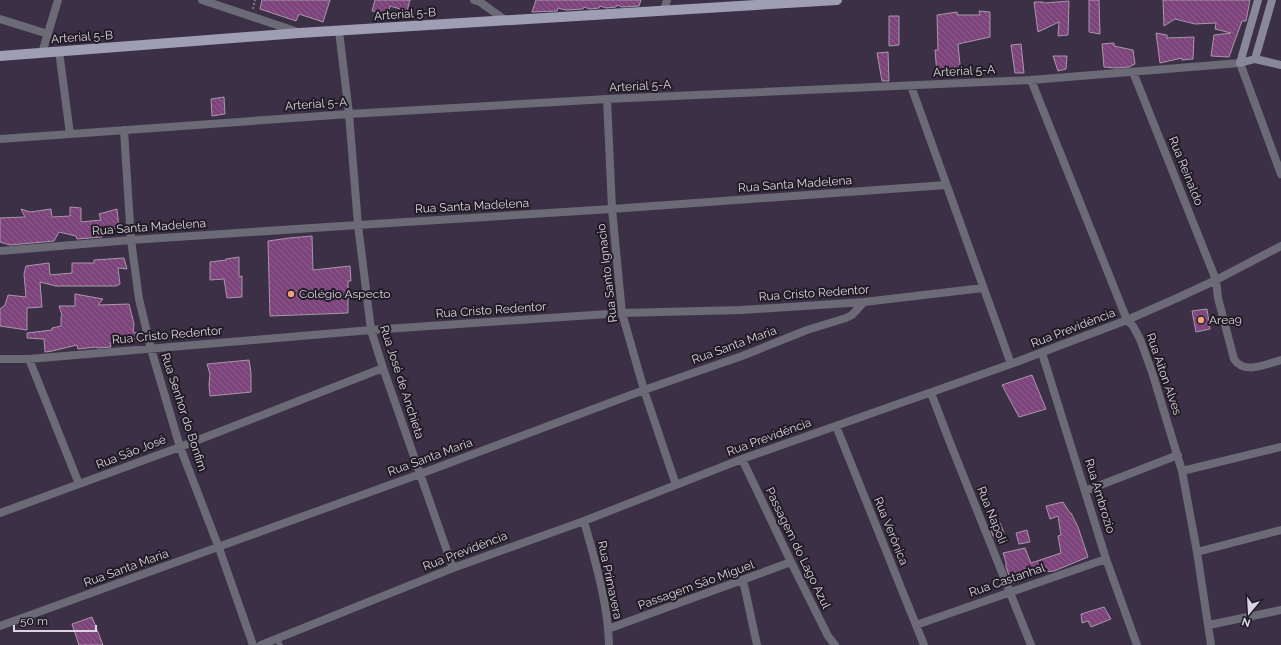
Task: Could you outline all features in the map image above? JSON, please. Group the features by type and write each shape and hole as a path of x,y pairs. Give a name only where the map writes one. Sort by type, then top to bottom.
{"main road":[{"name":"Arterial 5-B","path":"0,56 299,33 837,0"},
{"path":"1240,63 1258,0"},
{"path":"1255,59 1272,0"},
{"name":"Arterial 5-A","path":"1240,63 1255,59 1281,64"}],"street":[{"path":"42,53 58,0"},
{"path":"202,0 299,33"},
{"path":"474,0 480,2 504,20"},
{"path":"664,10 667,0"},
{"path":"0,19 48,34"},
{"name":"Rua José de Anchieta","path":"339,31 349,114 358,225 371,330 382,368 453,568"},
{"path":"59,51 70,134"},
{"path":"1240,63 1281,174"},
{"name":"Arterial 5-A","path":"0,139 349,114 607,99 1031,80 1240,63"},
{"name":"Rua Reinaldo","path":"1133,72 1216,280 1218,298 1234,359 1237,364 1244,367 1252,367 1281,360"},
{"name":"Rua Aiton Alves","path":"1031,80 1127,320 1140,339 1153,375 1182,471 1197,552 1211,645"},
{"path":"911,86 1011,364"},
{"name":"Rua Santo Ignacio","path":"607,99 612,210 622,313 644,390 676,485"},
{"name":"Rua Senhor do Bonfim","path":"124,130 131,240 139,299 151,349 180,447 219,548 253,645"},
{"name":"Rua Santa Madelena","path":"0,251 131,240 612,210 946,185"},
{"name":"Rua Previdência","path":"261,645 278,642 453,568 584,521 742,460 1042,353 1127,320 1216,280 1281,246"},
{"name":"Rua Cristo Redentor","path":"0,359 151,349 371,330 622,313 741,310 864,302 983,288"},
{"name":"Rua Santa Maria","path":"0,626 219,548 644,390 742,356 807,330 846,318 852,315 864,302"},
{"name":"Rua Ambrozio","path":"1042,353 1106,559 1138,645"},
{"path":"29,358 80,484"},
{"name":"Rua São José","path":"0,514 180,447 382,368"},
{"name":"Rua Napoli","path":"931,393 1031,645"},
{"name":"Rua Verônica","path":"836,426 924,645"},
{"path":"1182,471 1281,447"},
{"path":"1085,491 1178,456"},
{"name":"Passagem do Lago Azul","path":"742,460 828,636 835,645"},
{"name":"Rua Primavera","path":"584,521 600,581 609,645"},
{"path":"1197,552 1281,530"},
{"name":"Rua Castanhal","path":"916,624 1106,559"},
{"name":"Passagem São Miguel","path":"608,630 791,562"},
{"path":"743,580 757,645"},
{"path":"1209,625 1281,610"}],"building":[{"path":"262,0 330,0 323,22 299,14 296,21 260,9"},
{"path":"375,0 410,0 407,11 390,6 388,13 372,11"},
{"path":"536,0 641,0 639,6 622,7 617,5 616,7 606,8 600,6 599,8 590,9 584,7 583,9 566,10 558,8 557,11 532,12"},
{"path":"1089,0 1099,0 1100,34 1089,32"},
{"path":"1163,0 1250,0 1246,21 1242,21 1229,57 1211,56 1214,35 1231,33 1215,29 1216,23 1195,24 1175,19 1164,26"},
{"path":"1069,1 1068,35 1058,36 1059,22 1038,32 1034,2 1044,3"},
{"path":"979,11 990,12 990,37 958,44 961,75 951,76 951,73 937,74 935,50 938,50 937,15 957,12 958,15 980,15"},
{"path":"889,16 899,16 899,45 889,46"},
{"path":"1156,33 1167,35 1167,38 1194,37 1193,59 1182,60 1182,58 1160,63"},
{"path":"1114,43 1114,46 1133,50 1135,64 1129,67 1104,67 1102,44"},
{"path":"1021,44 1024,73 1015,73 1011,45"},
{"path":"888,52 889,81 882,81 877,53"},
{"path":"1053,56 1067,56 1066,69 1058,71"},
{"path":"224,97 225,114 212,116 211,99"},
{"path":"70,207 81,208 81,222 101,220 99,214 117,209 119,228 102,230 102,237 77,239 76,236 59,232 54,241 10,245 0,242 0,218 25,217 21,209 30,212 51,209 52,217 70,216"},
{"name":"Colégio Aspecto","path":"312,236 313,270 350,266 351,281 348,281 348,313 270,316 268,241"},
{"path":"239,257 239,277 242,276 242,297 227,298 224,279 210,280 210,262"},
{"path":"124,258 127,269 118,268 120,284 116,286 56,286 40,282 42,307 27,308 27,330 0,326 0,309 5,305 8,295 26,297 24,274 26,266 49,263 50,275 72,273 72,263 94,263 94,260"},
{"path":"75,294 103,299 98,305 129,304 134,324 133,332 137,333 136,339 110,343 111,347 78,349 77,345 45,352 44,339 27,338 27,333 52,330 52,328 61,326 62,315 59,306 75,306"},
{"name":"Area9","path":"1207,309 1210,329 1196,332 1192,311"},
{"path":"249,360 251,392 210,396 210,374 207,364"},
{"path":"1032,375 1046,409 1019,417 1002,385"},
{"path":"1063,502 1071,513 1078,527 1088,557 1054,571 1033,573 1012,584 1003,553 1025,548 1031,563 1061,553 1058,536 1061,535 1058,516 1050,519 1046,506"},
{"path":"1000,523 1004,533 993,536 990,526"},
{"path":"1027,530 1030,542 1019,544 1016,533"},
{"path":"1104,607 1111,619 1091,627 1088,621 1082,623 1081,614"},
{"path":"92,617 103,645 79,645 72,624"}],"place":[{"name":"Colégio Aspecto","path":"291,294"},
{"name":"Area9","path":"1201,320"}]}
